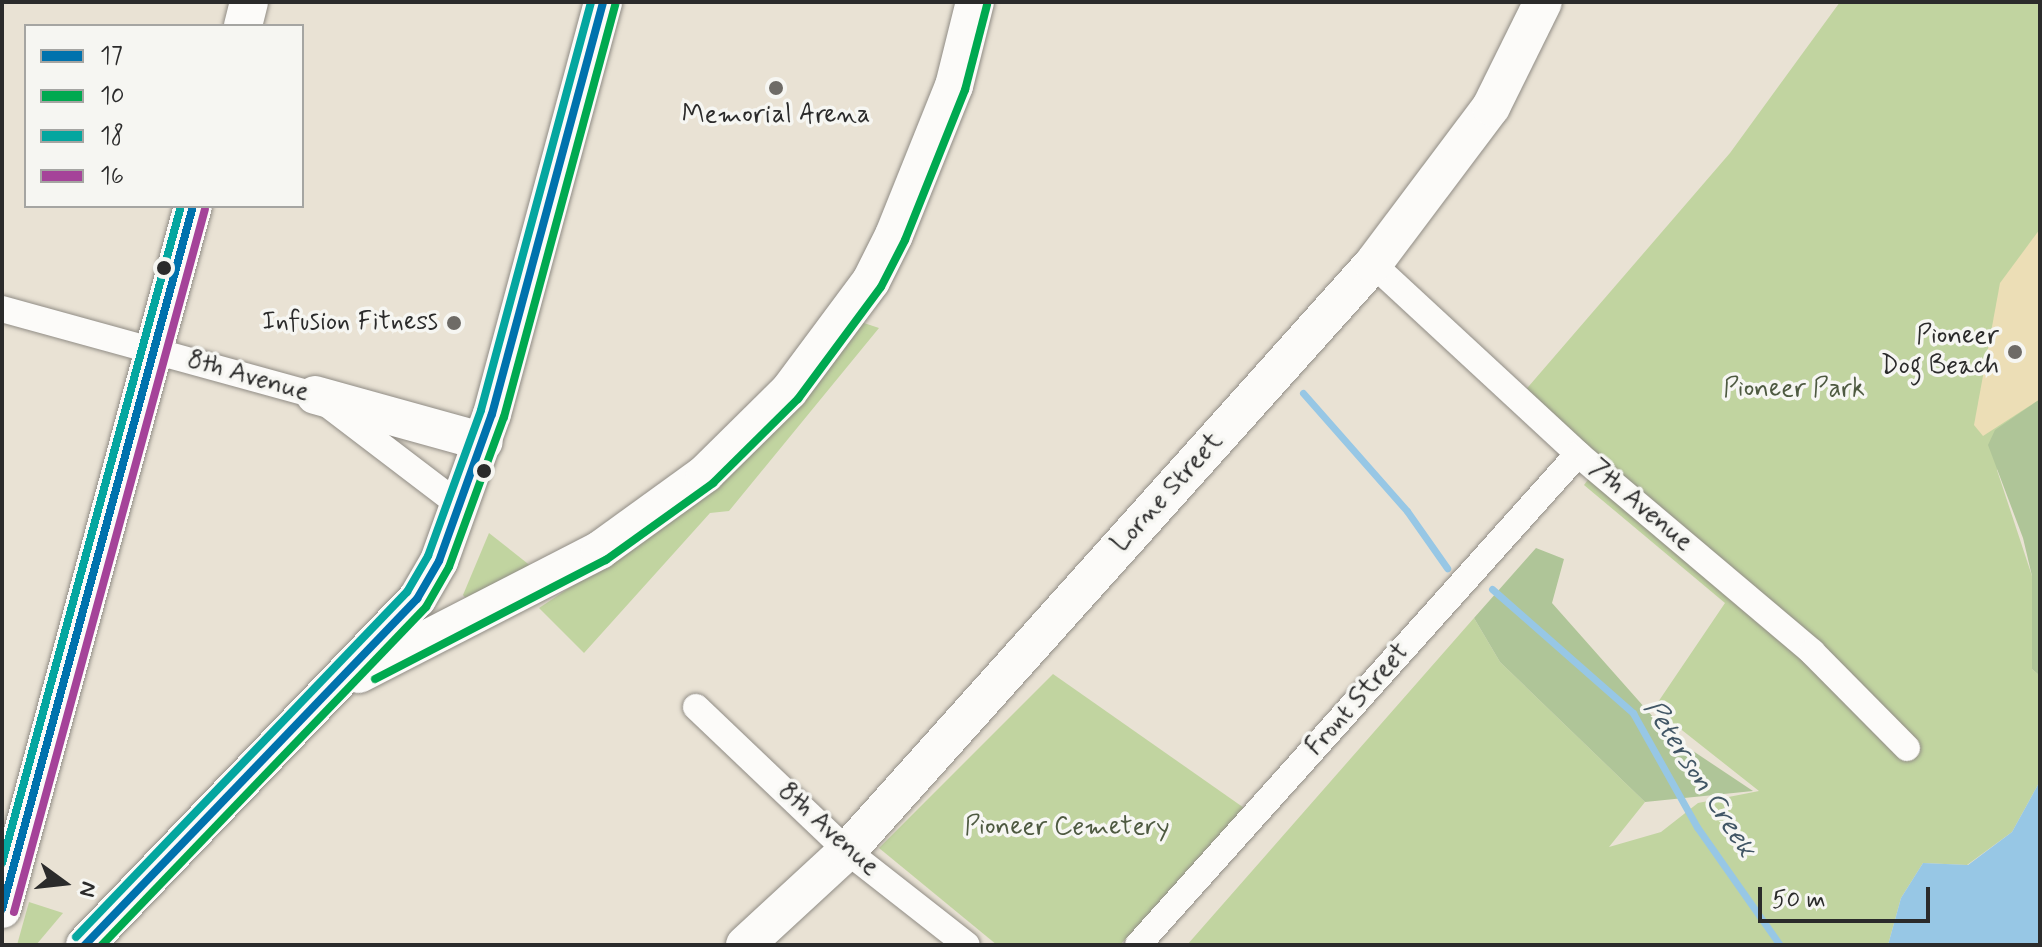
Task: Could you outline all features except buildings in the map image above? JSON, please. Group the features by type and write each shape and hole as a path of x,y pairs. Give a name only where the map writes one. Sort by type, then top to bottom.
{"street":[{"path":"244,24 249,2"},
{"path":"85,945 417,599 462,507 484,442 603,2"},
{"path":"335,686 600,550 705,474 789,391 871,281 894,235 954,86 975,2"},
{"name":"Lorne Street","path":"745,945 847,851 1373,264 1491,107 1543,2"},
{"path":"2,909 192,208"},
{"name":"7th Avenue","path":"1373,264 1578,454 1812,652 1907,748"},
{"name":"8th Avenue","path":"2,309 315,395 462,507"},
{"path":"315,395 484,442"},
{"name":"Front Street","path":"1138,945 1578,454"},
{"name":"8th Avenue","path":"696,707 847,851 967,945"}],"green space":[{"name":"Pioneer Park","path":"1840,2 2040,2 2040,399 1997,470 2032,576 2032,669 2040,676 2040,781 2012,832 1967,865 1923,863 1901,898 1888,945 1187,945 1474,618 1500,662 1645,802 1609,847 1661,832 1698,803 1759,791 1654,708 1725,603 1584,485 1602,461 1523,393 1730,153"},
{"path":"861,322 879,328 729,511 710,513 584,653 539,608 656,530"},
{"path":"2040,399 2040,676 2032,669 2032,576 2023,538 1988,445 1995,430"},
{"path":"489,533 532,567 472,606 463,595"},
{"path":"1536,548 1564,559 1552,603 1669,735 1753,791 1645,802 1500,662 1474,618"},
{"name":"Pioneer Cemetery","path":"1053,674 1247,810 1120,945 997,945 879,848"},
{"path":"29,902 63,913 36,945 17,945"}],"sand":[{"name":"Pioneer Dog Beach","path":"2040,229 2040,399 1983,436 1974,425 2000,283"}],"water":[{"path":"2040,781 2040,945 1888,945 1901,898 1923,863 1968,865 2012,832"}],"waterway":[{"name":"Peterson Creek","path":"1303,393 1407,511 1447,568"},
{"name":"Peterson Creek","path":"1492,589 1633,713 1697,827 1780,945"}],"transit line":[{"name":"18","path":"76,937 407,592 428,556 481,410 591,2"},
{"name":"17","path":"85,945 417,599 439,561 492,414 603,2"},
{"name":"10","path":"102,945 426,607 449,567 504,417 615,5"},
{"name":"10","path":"375,679 606,560 713,483 798,399 881,287 905,240 965,90 987,5"},
{"name":"18","path":"2,863 180,208"},
{"name":"17","path":"2,909 192,208"},
{"name":"16","path":"14,912 205,209"}],"place":[{"name":"Memorial Arena","path":"776,88"},
{"name":"Infusion Fitness","path":"454,323"},
{"name":"Pioneer Dog Beach","path":"2015,352"}]}
